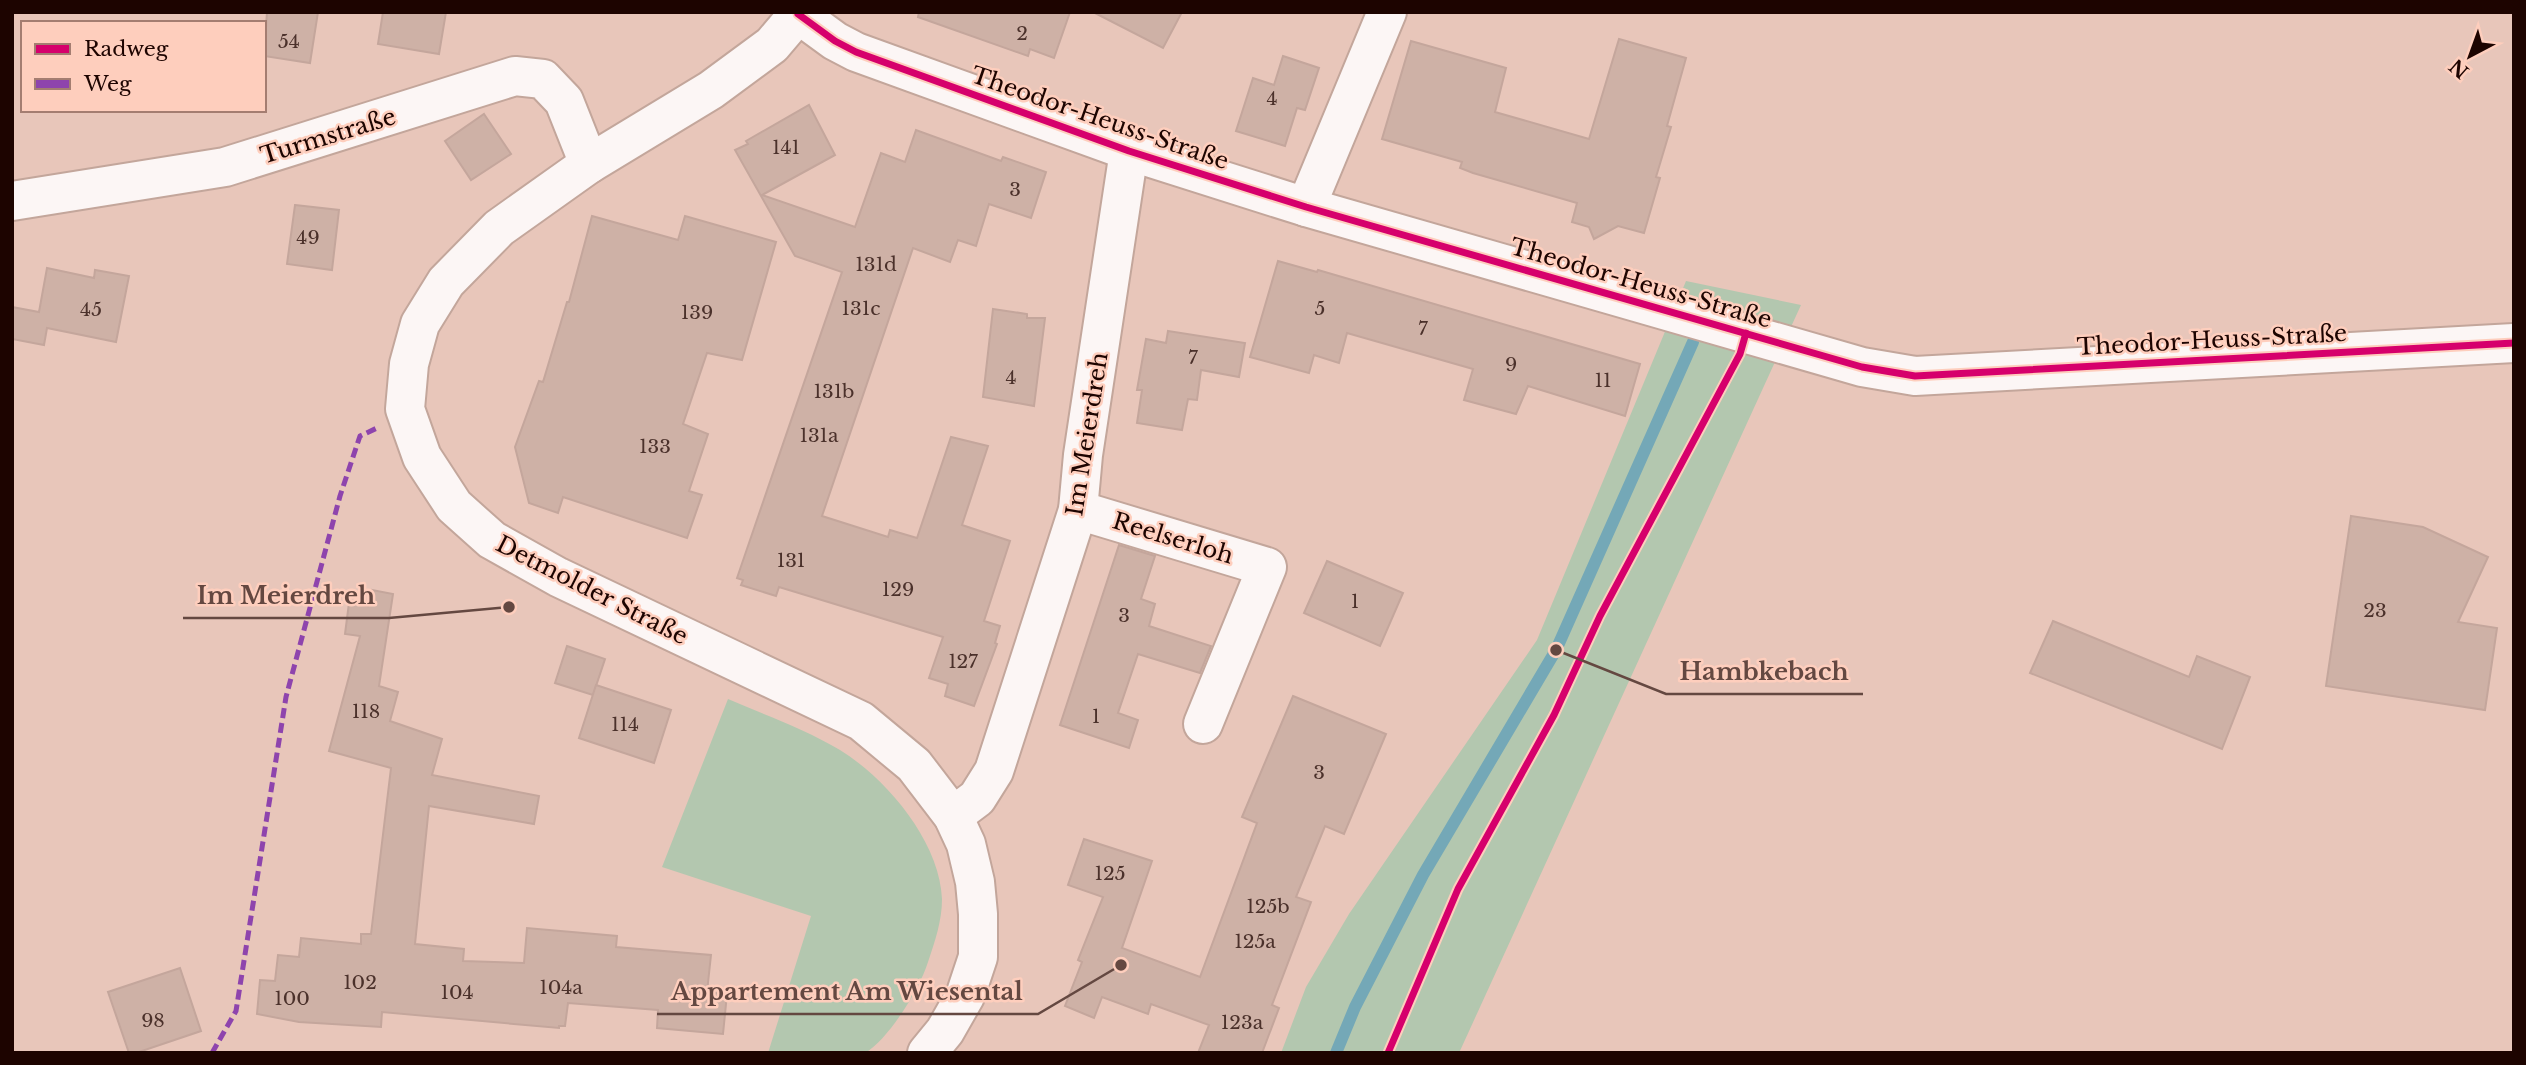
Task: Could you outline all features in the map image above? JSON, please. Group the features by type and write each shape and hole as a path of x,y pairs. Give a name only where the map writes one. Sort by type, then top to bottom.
{"street":[{"path":"1306,207 1387,12"},
{"name":"Theodor-Heuss-Straße","path":"799,13 835,41 856,52 1129,150 1306,207 1862,368 1915,376 2514,343"},
{"name":"Detmolder Straße","path":"799,13 772,45 711,90 589,164 499,228 446,282 421,324 409,364 405,409 422,457 454,506 492,540 558,577 861,721 914,765 953,816 966,844 975,882 978,957 965,996 945,1031 927,1053"},
{"name":"Turmstraße","path":"12,201 225,167 515,76 543,79 564,101 589,164"},
{"name":"Im Meierdreh","path":"953,816 977,798 994,771 1078,510 1083,455 1129,150"},
{"name":"Reelserloh","path":"1078,510 1271,558 1203,723"}],"green space":[{"path":"1686,281 1801,305 1459,1053 1281,1053 1306,987 1349,914 1537,640"},
{"path":"728,699 813,735 858,762 908,814 932,856 942,899 936,939 918,985 902,1012 884,1037 865,1053 768,1053 811,916 662,867"}],"building":[{"path":"267,12 318,12 310,63 266,56"},
{"path":"383,12 446,12 439,54 378,44"},
{"path":"919,12 1070,12 1054,58 1030,49 1028,56 918,17"},
{"path":"1093,12 1182,12 1163,48"},
{"path":"1619,39 1686,58 1667,126 1671,127 1656,177 1660,178 1644,233 1618,226 1594,239 1589,227 1572,222 1577,203 1473,173 1460,168 1462,162 1382,139 1411,41 1506,68 1495,112 1589,139"},
{"path":"1283,56 1319,68 1305,110 1297,108 1285,146 1236,131 1253,78 1274,85"},
{"path":"809,105 835,155 762,195 855,227 881,153 905,162 916,130 1001,161 1003,157 1046,172 1031,218 989,204 976,246 958,240 950,262 913,248 822,516 888,537 890,530 917,538 951,437 988,446 962,525 1010,541 984,621 1000,626 995,643 997,644 974,706 945,696 948,684 929,678 943,637 779,587 776,596 741,585 743,580 737,578 842,272 795,256 735,150"},
{"path":"484,114 511,154 471,180 445,141"},
{"path":"295,205 339,210 332,270 287,264"},
{"path":"592,216 678,240 685,216 776,242 742,360 707,353 683,424 708,434 689,491 702,495 687,538 563,497 558,513 529,503 515,447 539,381 543,382 569,302"},
{"path":"1278,261 1317,272 1318,270 1640,364 1625,416 1528,386 1516,414 1464,400 1473,369 1347,333 1339,363 1314,355 1309,373 1250,357"},
{"path":"47,268 94,278 95,270 129,276 116,342 47,328 44,345 12,339 12,307 39,312"},
{"path":"993,309 1027,314 1027,318 1045,318 1034,406 983,397"},
{"path":"1168,331 1245,343 1239,377 1201,370 1197,400 1188,399 1182,430 1137,423 1142,390 1137,390 1146,339 1166,343"},
{"path":"2351,516 2423,527 2488,557 2458,622 2497,628 2485,710 2326,686"},
{"path":"1119,545 1155,556 1141,599 1155,604 1149,626 1211,646 1200,673 1138,654 1118,713 1138,720 1129,748 1060,725"},
{"path":"1327,561 1403,593 1380,646 1304,613"},
{"path":"372,590 393,594 379,686 398,692 390,721 442,739 432,775 539,796 534,824 429,806 415,944 464,949 463,961 524,963 527,928 617,936 616,947 711,955 707,992 727,994 723,1034 657,1028 658,1010 568,1003 565,1026 559,1028 382,1012 381,1027 299,1022 257,1014 260,980 275,981 278,955 299,957 301,938 361,944 361,934 371,934 391,768 329,751 360,636 345,634 349,603 368,606"},
{"path":"2053,621 2189,677 2197,656 2250,677 2222,749 2030,673"},
{"path":"567,646 605,659 593,695 555,683"},
{"path":"596,685 671,710 654,763 579,738"},
{"path":"1293,696 1386,734 1344,834 1325,826 1296,897 1311,902 1272,1005 1279,1008 1262,1053 1198,1053 1209,1025 1151,1004 1148,1014 1102,997 1094,1018 1065,1006 1082,962 1078,960 1103,897 1068,885 1084,839 1152,861 1122,948 1200,977 1257,823 1242,817"},
{"path":"180,968 201,1031 129,1053 108,992"}],"waterway":[{"path":"1336,1053 1355,1007 1423,875 1556,650 1693,342"}],"marked path":[{"path":"212,1053 236,1011 286,697 340,496 360,436 377,428"}],"cycle path":[{"path":"798,14 835,41 856,52 1129,151 1306,207 1862,367 1915,376 2514,343"},
{"path":"1388,1053 1458,889 1554,715 1600,616 1740,354 1746,333"}],"place":[{"name":"Im Meierdreh","path":"509,607"},
{"name":"Hambkebach","path":"1556,650"},
{"name":"Appartement Am Wiesental","path":"1121,965"}]}
